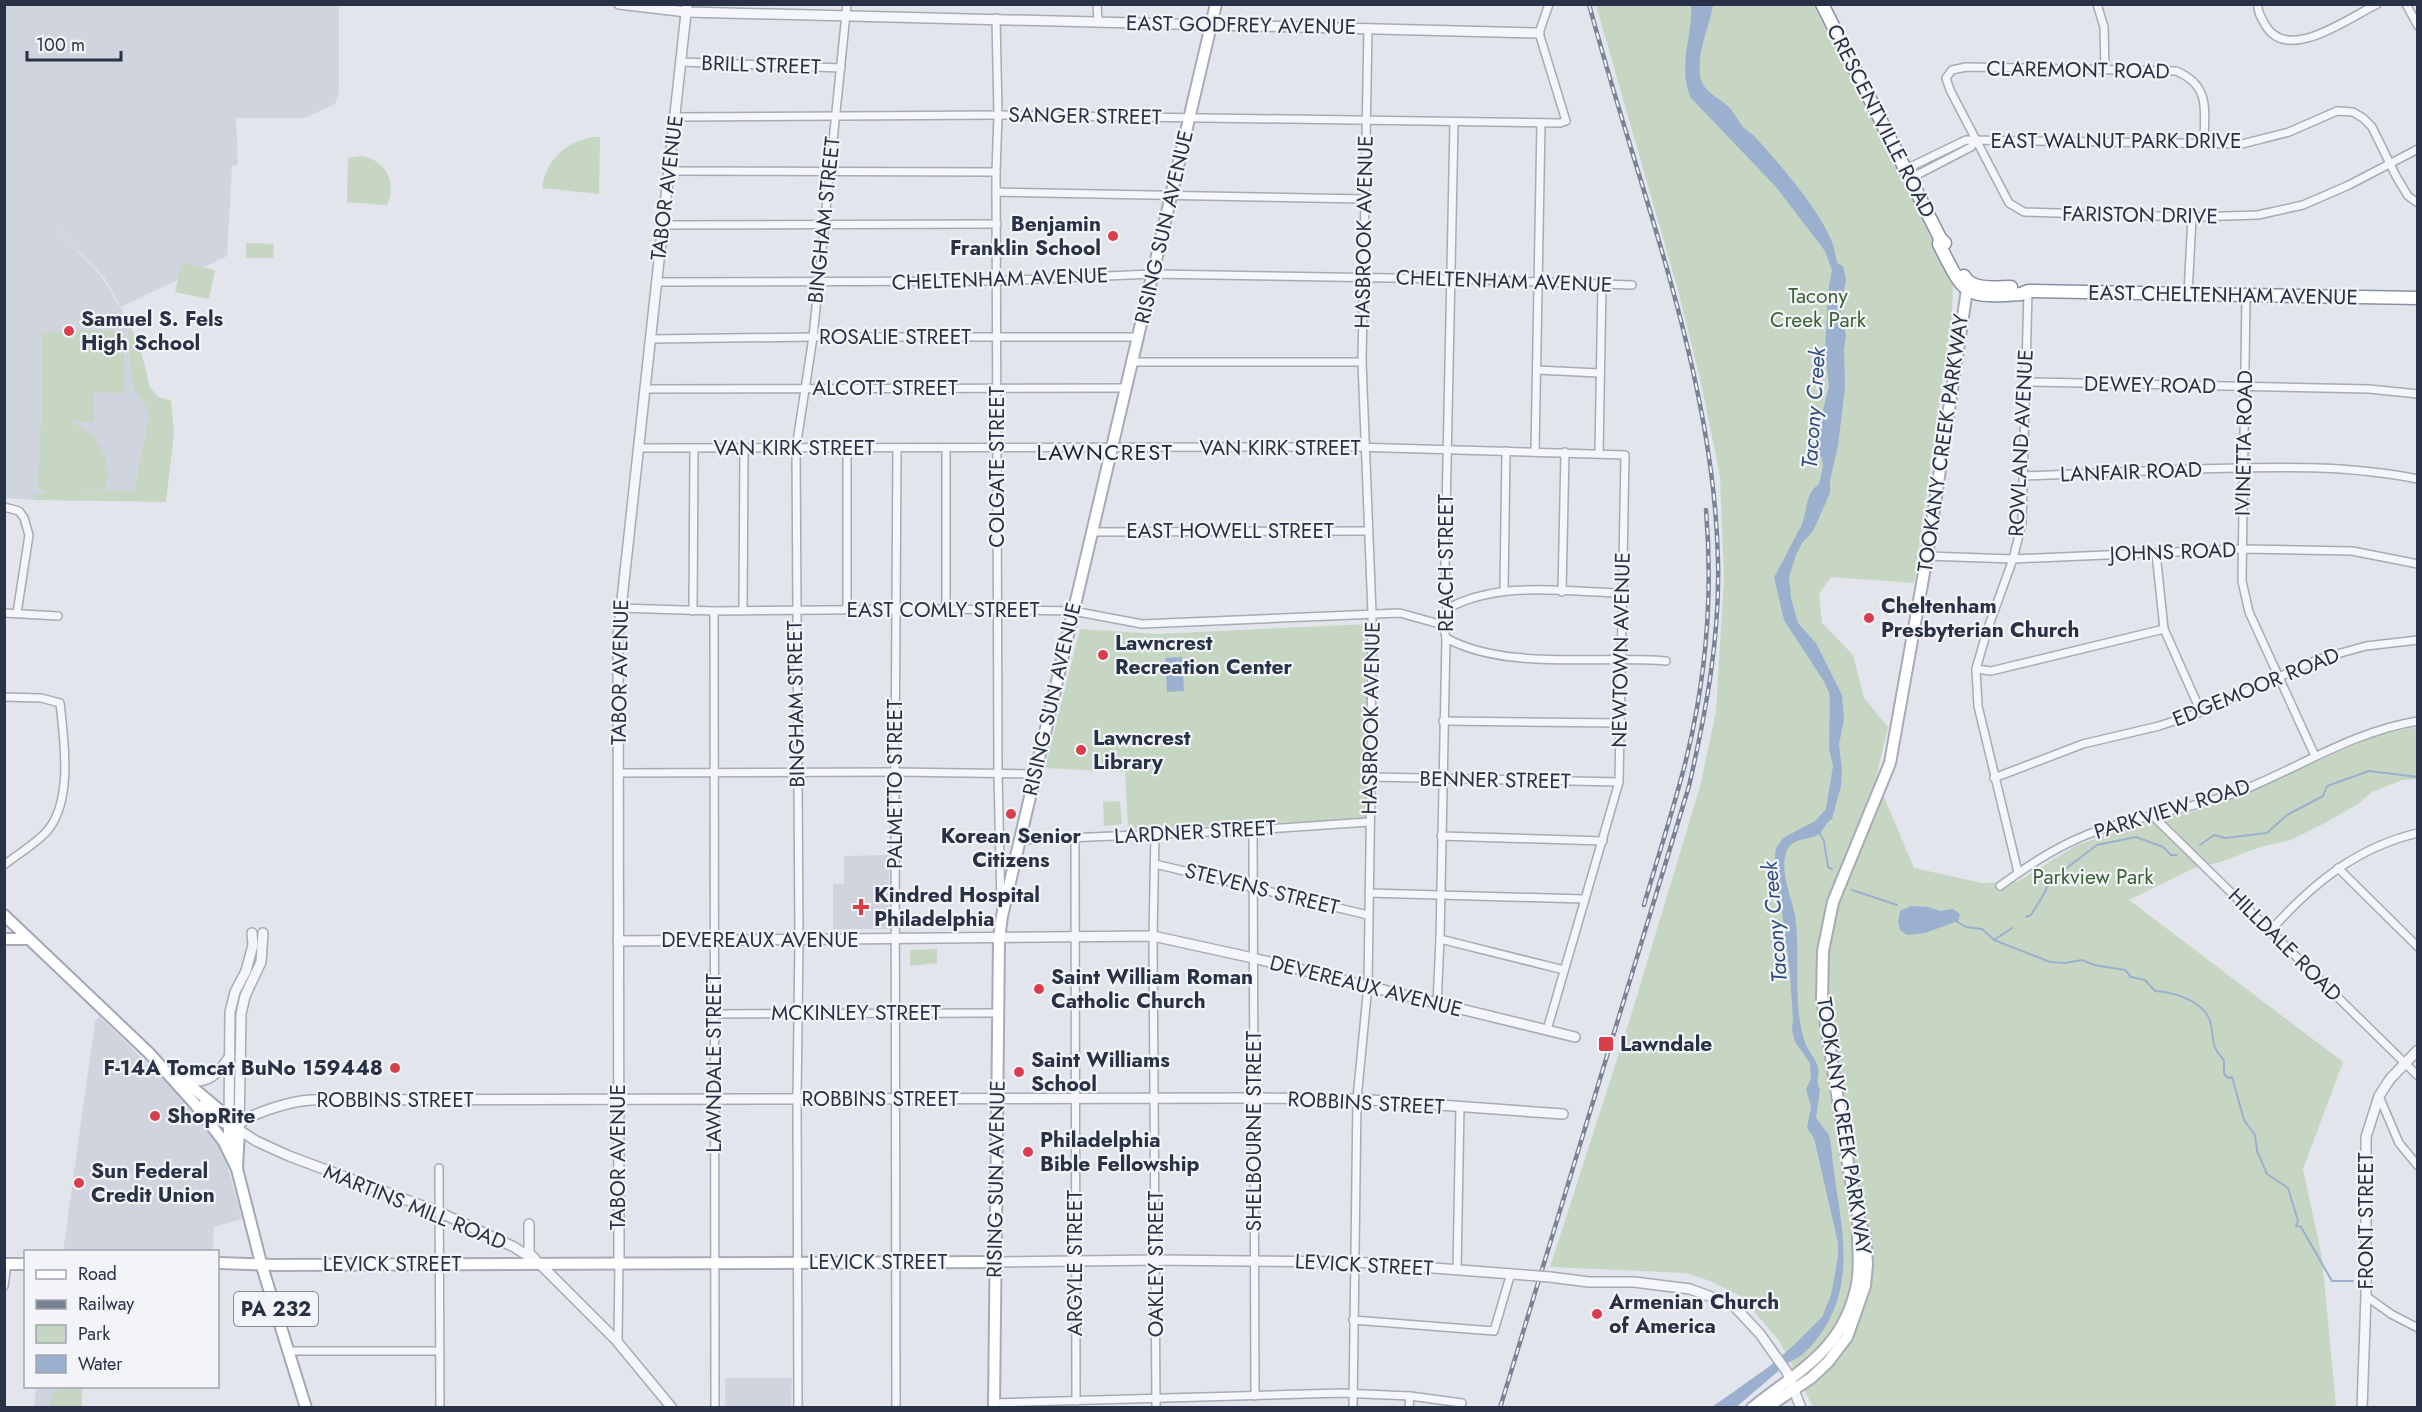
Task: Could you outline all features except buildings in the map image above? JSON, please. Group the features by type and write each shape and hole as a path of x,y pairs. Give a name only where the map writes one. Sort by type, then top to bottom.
{"highway":[{"name":"CRESCENTVILLE ROAD","path":"1822,4 1909,173 1940,238 1939,244 1943,253 1958,282 1967,286"},
{"name":"EAST CHELTENHAM AVENUE","path":"1967,286 2021,288 2028,291 2418,298"}],"main road":[{"name":"RISING SUN AVENUE","path":"994,1405 999,939 1002,916 1111,448 1134,362 1170,195 1216,4"},
{"name":"TOOKANY CREEK PARKWAY","path":"1766,1407 1791,1380 1828,1362 1847,1337 1865,1286 1867,1264 1865,1235 1859,1220 1822,999 1823,951 1833,902 1890,763 1927,556 1967,286"},
{"name":"PA 232","path":"4,915 149,1053 183,1091 228,1151 237,1169 261,1263 306,1407"},
{"path":"4,939 28,939"},
{"name":"PA 232","path":"149,1053 163,1061 236,1126 237,1169"},
{"name":"MARTINS MILL ROAD","path":"183,1091 218,1119 236,1126"},
{"path":"228,1151 236,1126"},
{"name":"TOOKANY CREEK PARKWAY","path":"1752,1407 1791,1380 1827,1349 1842,1327 1857,1284 1859,1220"},
{"name":"LEVICK STREET","path":"219,1263 275,1265 995,1262"},
{"path":"6,1264 24,1263"}],"street":[{"name":"EAST GODFREY AVENUE","path":"619,4 846,17 996,18 1539,33"},
{"name":"BINGHAM STREET","path":"798,1407 797,1013 799,940 795,610 796,448 813,337 847,4"},
{"path":"1097,4 1098,22"},
{"path":"1539,33 1549,4"},
{"path":"2097,4 2104,27 2105,69"},
{"path":"2258,4 2262,19 2275,37 2288,42 2307,39 2377,4"},
{"path":"2406,4 2418,26"},
{"name":"TABOR AVENUE","path":"618,1342 620,609 687,8"},
{"name":"COLGATE STREET","path":"996,18 998,773 1002,916"},
{"name":"HASBROOK AVENUE","path":"1353,1407 1357,1099 1368,985 1371,777 1372,613 1362,362 1368,28"},
{"name":"SANGER STREET","path":"675,117 998,115 1560,123 1566,121 1539,33"},
{"name":"BRILL STREET","path":"681,62 841,68"},
{"name":"CLAREMONT ROAD","path":"1950,90 1946,78 1952,70 1957,68 2176,71 2197,83 2203,95 2204,144"},
{"name":"FARISTON DRIVE","path":"1950,90 2009,203 2024,212 2192,217 2258,214 2303,205 2349,185 2418,149"},
{"name":"EAST WALNUT PARK DRIVE","path":"1909,173 1966,140 2204,144 2255,141 2289,132 2337,111 2353,112 2372,127 2408,196 2418,203"},
{"name":"REACH STREET","path":"1437,1004 1446,638 1443,625 1448,609 1445,561 1454,123"},
{"path":"1535,452 1541,123"},
{"path":"669,171 996,172"},
{"path":"996,192 1364,199"},
{"path":"2188,294 2192,217"},
{"path":"663,225 997,224"},
{"name":"CHELTENHAM AVENUE","path":"656,282 996,281 1152,274 1450,279 1632,285"},
{"path":"1599,453 1602,284"},
{"name":"ROWLAND AVENUE","path":"2018,872 1978,706 1976,669 2013,559 2022,522 2028,291"},
{"name":"IVINETTA ROAD","path":"2246,295 2241,580 2247,604 2315,756"},
{"name":"ROSALIE STREET","path":"651,339 1138,337"},
{"path":"1134,362 1362,362"},
{"path":"1536,370 1599,373"},
{"name":"DEWEY ROAD","path":"2026,382 2369,389 2418,394"},
{"name":"ALCOTT STREET","path":"645,389 1126,388"},
{"name":"VAN KIRK STREET","path":"638,448 1364,448 1599,453"},
{"path":"693,611 694,448"},
{"path":"743,611 744,448"},
{"path":"847,610 848,448"},
{"name":"PALMETTO STREET","path":"896,1407 897,448"},
{"path":"946,448 946,609"},
{"path":"1504,590 1506,451"},
{"path":"1562,592 1565,452"},
{"name":"NEWTOWN AVENUE","path":"1547,1030 1619,782 1625,454 1599,453"},
{"name":"LANFAIR ROAD","path":"2024,476 2243,467 2367,471 2418,479"},
{"path":"6,507 19,511 28,527 17,613"},
{"name":"EAST HOWELL STREET","path":"1092,532 1367,531"},
{"name":"JOHNS ROAD","path":"1927,556 2013,559 2242,549 2352,551 2418,564"},
{"path":"2156,553 2164,628 2201,712"},
{"path":"1448,609 1477,595 1504,590 1623,593"},
{"name":"EAST COMLY STREET","path":"620,609 1073,611 1142,624 1400,613 1443,625"},
{"name":"LAWNDALE STREET","path":"714,611 715,1407"},
{"path":"4,612 57,616"},
{"path":"1976,669 1991,671 2164,628"},
{"path":"1446,638 1483,653 1508,657 1620,658 1666,661"},
{"name":"EDGEMOOR ROAD","path":"1994,778 2083,744 2159,726 2201,712 2319,659 2390,642 2418,640"},
{"path":"4,697 41,698 60,703 64,776 60,809 47,832 4,865"},
{"path":"1443,721 1620,723"},
{"name":"PARKVIEW ROAD","path":"2000,886 2018,872 2083,837 2152,815 2187,808 2248,788 2370,732 2418,721"},
{"path":"618,773 1034,774"},
{"name":"BENNER STREET","path":"1371,777 1619,782"},
{"name":"HILLDALE ROAD","path":"2152,815 2418,1076"},
{"name":"LARDNER STREET","path":"1021,840 1253,830 1369,822"},
{"name":"SHELBOURNE STREET","path":"1253,830 1255,1396"},
{"name":"OAKLEY STREET","path":"1155,833 1156,1407"},
{"path":"2271,930 2319,881 2338,868 2372,848 2418,833"},
{"path":"1442,836 1603,841"},
{"name":"ARGYLE STREET","path":"1075,838 1076,1401"},
{"name":"STEVENS STREET","path":"1155,864 1368,915"},
{"path":"2338,868 2418,947"},
{"path":"1369,893 1584,898"},
{"path":"236,1126 230,1056 230,1012 253,945 252,933"},
{"path":"236,1126 241,1014 245,996 261,962 263,933"},
{"name":"DEVEREAUX AVENUE","path":"618,941 1154,936 1368,985 1575,1037"},
{"path":"1440,939 1564,970"},
{"name":"MCKINLEY STREET","path":"714,1014 998,1013"},
{"name":"FRONT STREET","path":"2362,1407 2366,1296 2366,1137 2379,1096 2404,1063 2418,1050"},
{"path":"179,1077 199,1082 210,1079 230,1056"},
{"path":"2379,1096 2399,1143 2418,1167"},
{"name":"ROBBINS STREET","path":"236,1126 279,1106 301,1101 1357,1099 1563,1114"},
{"path":"1457,1270 1460,1107"},
{"name":"MARTINS MILL ROAD","path":"236,1126 256,1142 439,1212 514,1247 539,1263 618,1342 672,1407"},
{"path":"439,1168 440,1407"},
{"path":"529,1224 530,1253 539,1263"},
{"name":"LEVICK STREET","path":"995,1262 1156,1260 1355,1262 1511,1273 1589,1282 1634,1282 1696,1291 1733,1305 1760,1334 1791,1380 1801,1407"},
{"path":"4,1286 6,1264"},
{"path":"1353,1320 1493,1331 1511,1273"},
{"path":"2366,1296 2391,1314 2418,1328"},
{"path":"289,1351 439,1352"},
{"path":"994,1405 1341,1393 1410,1396 1462,1403"},
{"path":"1409,1407 1410,1396"}],"shaded area":[{"path":"5,5 339,5 339,93 335,104 305,118 236,118 238,165 232,166 227,256 121,307 104,277 52,224 102,277 129,322 142,356 147,374 149,416 134,490 35,494 35,500 5,498"},
{"name":"Kindred Hospital Philadelphia","path":"889,855 889,929 833,929 833,884 844,884 844,856"},
{"path":"99,1016 188,1104 218,1141 224,1154 242,1219 214,1227 213,1250 63,1250 95,1021"},
{"path":"725,1378 792,1378 791,1407 725,1408"},
{"path":"36,1388 61,1388 52,1394 48,1407 34,1408"}],"green space":[{"path":"1596,5 1814,5 1953,281 1952,315 1914,583 1831,577 1819,594 1822,623 1853,655 1864,698 1888,727 1876,778 1914,868 1982,883 2017,882 2075,846 2128,827 2191,812 2238,797 2376,735 2417,727 2417,779 2402,780 2372,792 2358,804 2291,840 2260,847 2221,862 2194,868 2129,900 2343,1062 2303,1169 2322,1258 2336,1407 1813,1407 1780,1342 1742,1297 1713,1282 1686,1273 1550,1267 1630,1019 1701,783 1716,711 1724,580 1720,476 1701,383 1678,290"},
{"path":"600,137 599,194 542,188 548,169 558,154 574,143"},
{"path":"363,156 378,163 387,174 391,189 387,205 347,202 348,158"},
{"path":"246,243 274,244 273,258 246,258"},
{"path":"184,263 215,270 209,299 175,292 181,266"},
{"path":"129,322 142,356 150,388 159,397 171,401 174,433 166,502 35,500 34,494 46,493 38,487 41,332 119,331 124,336 124,393 94,393 94,422 71,422 81,427 102,449 108,478 106,489 65,492 134,490 149,416 133,383"},
{"path":"1368,624 1366,819 1132,829 1128,828 1125,772 1045,768 1080,629 1156,634"},
{"path":"1120,801 1122,824 1104,826 1103,802"},
{"path":"937,949 937,963 910,966 910,950"},
{"path":"60,1388 82,1388 82,1407 48,1407 52,1394"}],"water":[{"path":"1691,5 1713,5 1700,57 1701,81 1712,94 1730,108 1743,127 1767,150 1809,202 1826,229 1838,264 1843,266 1846,280 1840,307 1846,336 1845,387 1830,493 1813,531 1802,543 1796,555 1789,577 1791,598 1798,623 1816,643 1842,695 1844,720 1839,744 1841,786 1832,819 1816,836 1792,844 1784,860 1797,930 1797,993 1800,1024 1805,1043 1818,1067 1820,1089 1816,1118 1829,1135 1831,1145 1841,1219 1843,1266 1840,1290 1833,1313 1820,1335 1806,1351 1789,1362 1735,1408 1712,1407 1770,1366 1822,1317 1831,1295 1838,1257 1838,1243 1814,1138 1807,1128 1811,1107 1806,1089 1811,1079 1810,1063 1795,1042 1792,1030 1790,974 1781,904 1775,887 1774,867 1776,848 1783,838 1815,821 1826,809 1833,766 1829,749 1829,692 1784,620 1774,577 1801,526 1811,493 1819,484 1823,466 1822,457 1819,456 1819,426 1829,386 1825,351 1828,293 1832,270 1825,251 1776,187 1691,98 1685,75 1685,63"},
{"path":"1182,657 1184,691 1167,692 1165,658"},
{"path":"1911,906 1928,907 1940,911 1953,909 1960,914 1958,921 1925,933 1907,935 1900,930 1898,922 1900,911"}],"waterway":[{"path":"2200,845 2214,835 2225,838 2267,833 2287,815 2323,796 2327,786 2369,771 2418,777"},
{"path":"1819,832 1824,841 1828,867 1832,869"},
{"path":"2026,917 2031,915 2045,892 2048,882 2097,845 2136,837 2163,847 2171,855 2177,855"},
{"path":"1852,890 1897,905"},
{"path":"1956,921 1966,927 1982,929 1994,940 2012,928"},
{"path":"1994,940 2050,962 2065,963 2082,960 2094,965 2125,970 2131,977 2145,980 2155,991 2179,996 2201,1008 2210,1021 2216,1050 2224,1060 2224,1074 2228,1078 2232,1077 2244,1120 2255,1135 2257,1151 2267,1174 2288,1188 2298,1221 2296,1226 2301,1227 2332,1281 2353,1281"}],"railway":[{"path":"1500,1408 1689,786 1706,702 1717,618 1718,561 1713,490 1703,420 1670,280 1589,4"},
{"path":"1644,905 1681,778 1699,698 1708,604 1706,510"}],"place":[{"name":"Benjamin Franklin School","path":"1113,236"},
{"name":"Samuel S. Fels High School","path":"69,331"},
{"name":"Cheltenham Presbyterian Church","path":"1869,618"},
{"name":"Lawncrest Recreation Center","path":"1103,655"},
{"name":"Lawncrest Library","path":"1081,750"},
{"name":"Korean Senior Citizens","path":"1011,814"},
{"name":"Kindred Hospital Philadelphia","path":"861,907"},
{"name":"Saint William Roman Catholic Church","path":"1039,989"},
{"name":"Lawndale","path":"1606,1044"},
{"name":"F-14A Tomcat BuNo 159448","path":"395,1068"},
{"name":"Saint Williams School","path":"1019,1072"},
{"name":"ShopRite","path":"155,1116"},
{"name":"Philadelphia Bible Fellowship","path":"1028,1152"},
{"name":"Sun Federal Credit Union","path":"79,1183"},
{"name":"Armenian Church of America","path":"1597,1314"}],"district":[{"name":"LAWNCREST","path":"1105,452"}],"park label":[{"name":"Tacony Creek Park","path":"1818,308"},
{"name":"Parkview Park","path":"2093,877"}],"water label":[{"name":"Tacony Creek","path":"1813,408"},
{"name":"Tacony Creek","path":"1774,922"}]}
